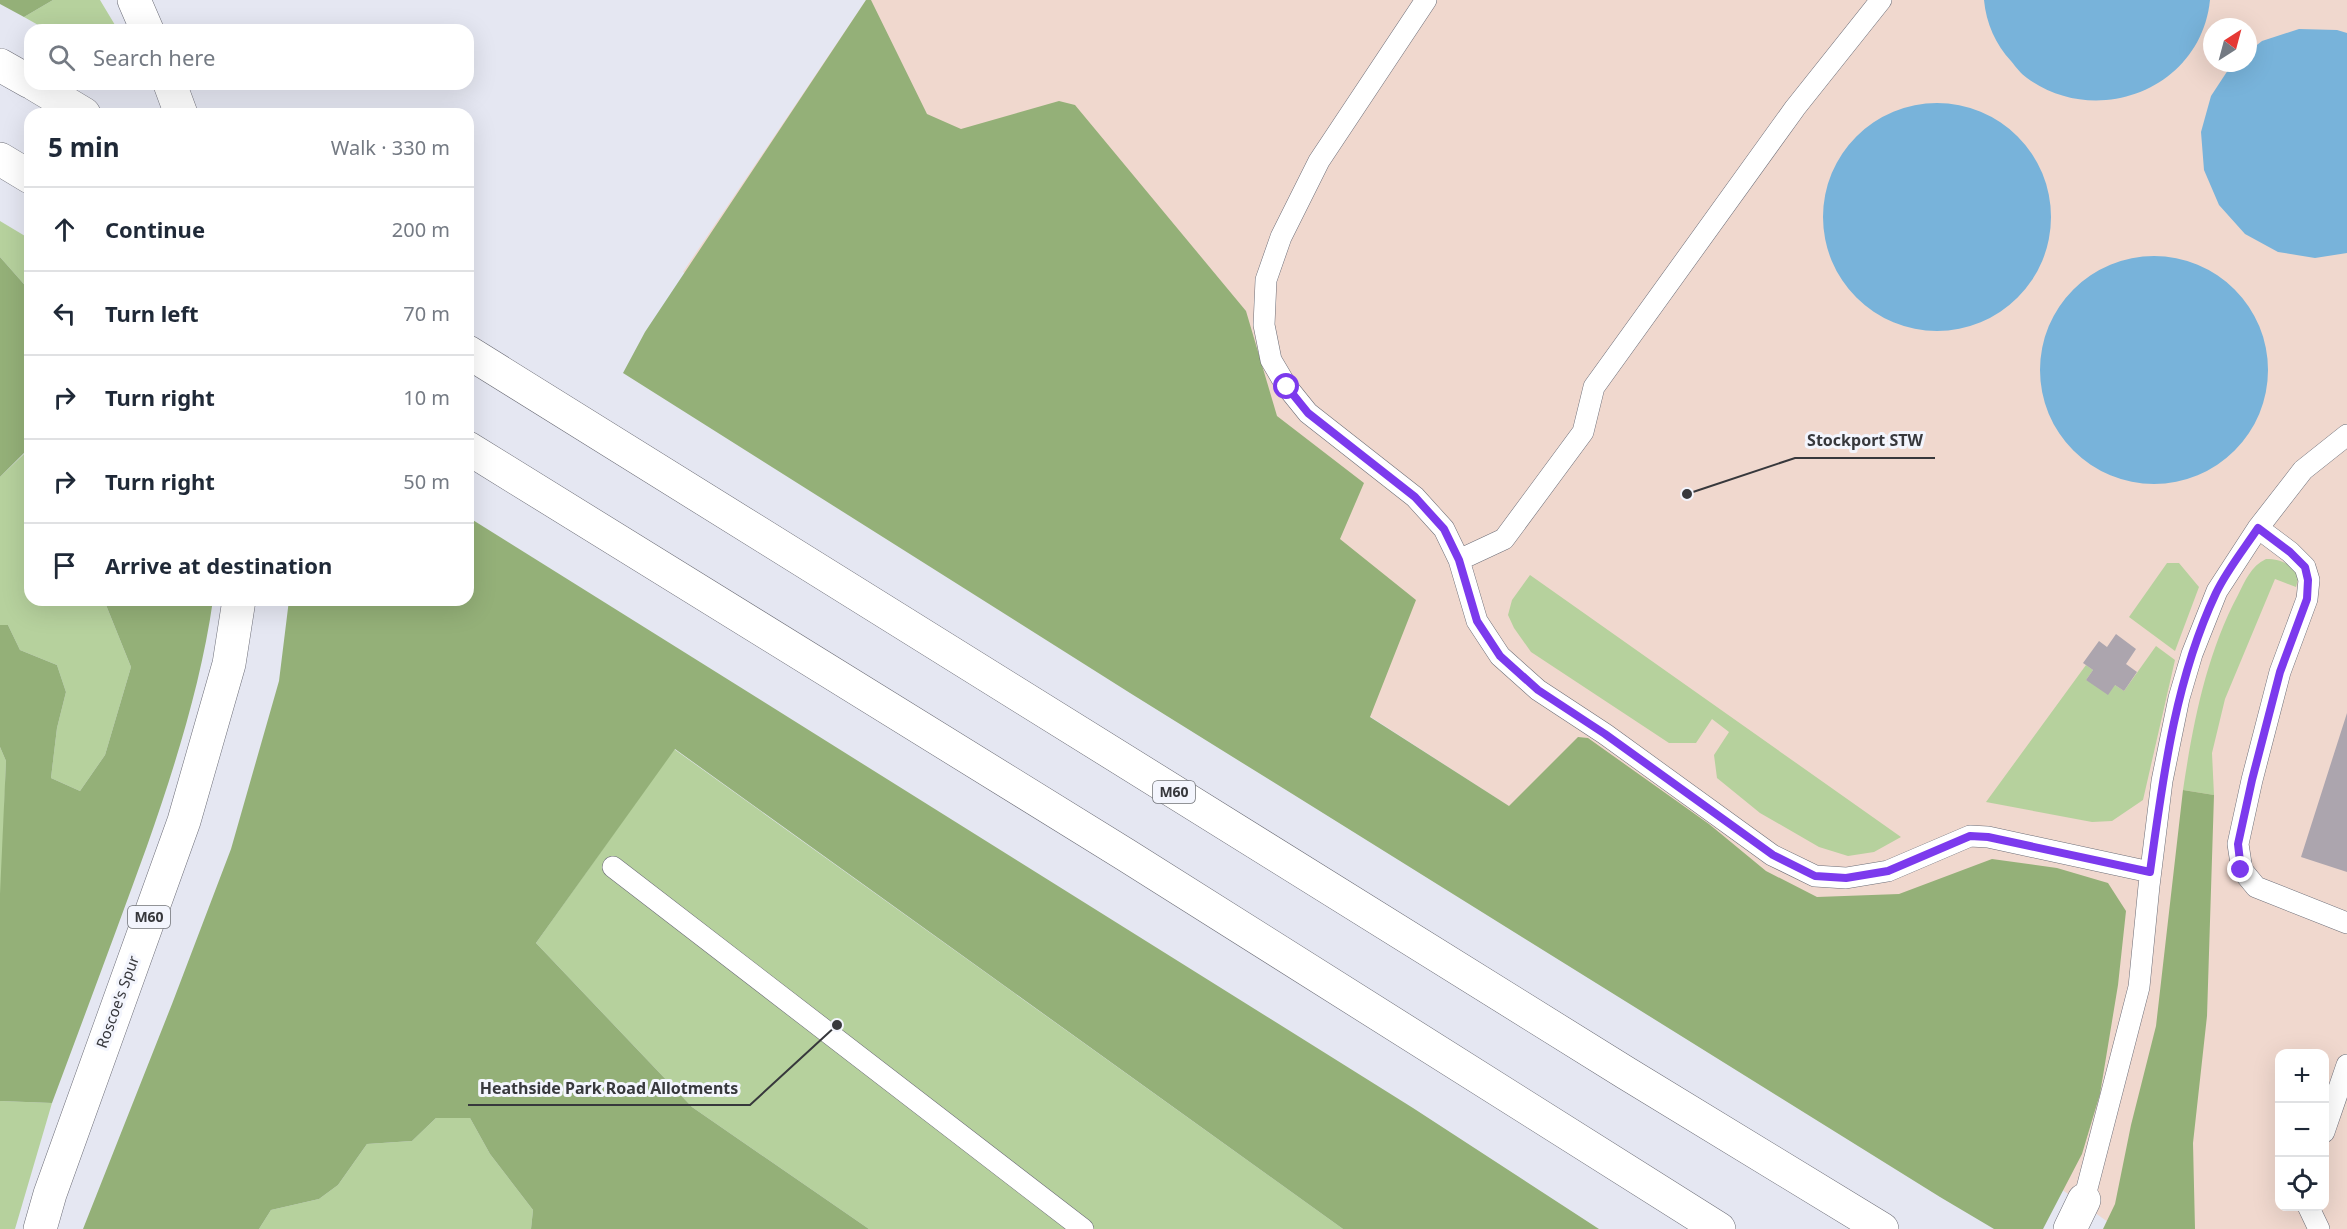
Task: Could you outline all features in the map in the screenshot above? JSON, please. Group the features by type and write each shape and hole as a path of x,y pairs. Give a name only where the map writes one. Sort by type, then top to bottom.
{"highway":[{"path":"134,0 144,24"},
{"path":"0,65 24,78"},
{"path":"44,90 74,108"},
{"path":"172,90 180,108"},
{"path":"0,159 24,173"},
{"name":"M60","path":"474,356 1616,1067 1882,1229"},
{"path":"474,452 1115,849 1719,1229"},
{"name":"Roscoe's Spur","path":"40,1229 54,1183 184,821 230,664 238,606"}],"lane":[{"path":"1426,0 1319,161 1286,227 1266,280 1264,326 1271,360 1287,387 1308,413 1415,497 1444,529 1459,560 1477,621 1500,656 1538,690 1605,734 1773,855 1815,876 1846,878 1888,871 1970,836 1988,837 2150,872"},
{"path":"1459,560 1504,539 1583,432 1594,387 1795,108 1881,0"},
{"path":"2077,1215 2139,987 2150,872 2162,781 2179,698 2192,654 2217,591 2258,528 2303,470 2347,435"},
{"path":"2258,528 2290,552 2305,567 2308,589 2307,599 2280,672 2252,780 2238,844 2241,870 2256,887 2347,923"},
{"path":"613,867 1083,1229"},
{"path":"2329,1120 2347,1065"},
{"path":"2310,1211 2319,1229"}],"shaded area":[{"path":"866,0 2347,0 2347,1229 2118,1229 1578,851 683,272"}],"green space":[{"path":"0,0 53,0 24,17 0,4"},
{"path":"53,0 100,0 114,24 36,24 24,17"},
{"path":"866,0 871,0 927,114 961,129 1059,101 1075,105 1246,311 1277,416 1364,483 1340,539 1416,600 1370,717 1509,806 1578,737 1588,738 1709,824 1766,871 1817,897 1899,894 1992,859 2057,868 2108,883 2126,911 2118,985 2100,1094 2082,1154 2043,1229 1994,1229 1940,1197 1130,693 623,373 645,332"},
{"path":"0,221 24,235 24,284 0,257"},
{"path":"0,257 24,284 24,453 0,477"},
{"path":"24,454 24,606 106,606 131,667 105,755 80,791 51,778 57,728 66,692 57,665 20,650 8,625 0,625 0,477"},
{"path":"474,521 1413,1108 1599,1229 1343,1229 675,749 536,943 692,1107 869,1229 531,1229 533,1210 490,1154 470,1118 436,1118 412,1141 367,1144 338,1185 319,1199 271,1210 259,1229 83,1229 231,849 279,681 288,606 474,606"},
{"path":"2266,559 2281,561 2295,569 2298,579 2296,587 2275,579 2225,699 2212,753 2214,795 2183,790 2196,715 2217,642 2246,579 2256,566"},
{"path":"2167,563 2179,563 2199,587 2175,651 2129,617"},
{"path":"1530,575 1901,837 1874,852 1848,856 1819,847 1760,813 1717,778 1714,755 1729,732 1712,719 1696,743 1669,743 1531,652 1508,615 1512,600"},
{"path":"106,606 212,606 202,663 167,786 52,1103 0,1101 0,894 6,761 0,747 0,625 8,625 20,650 57,665 66,692 57,728 51,778 80,791 105,755 131,667"},
{"path":"2156,646 2175,660 2143,800 2112,821 2092,822 1986,802 2086,665 2093,670 2086,680 2115,685 2124,691"},
{"path":"0,747 6,761 0,937"},
{"path":"674,749 1343,1229 869,1229 692,1107 536,943"},
{"path":"2183,790 2214,795 2207,1016 2193,1143 2195,1229 2103,1229 2115,1204 2131,1125 2156,1026"},
{"path":"0,1101 52,1103 15,1229 0,1229"},
{"path":"436,1118 470,1118 490,1154 533,1210 531,1229 259,1229 271,1210 319,1199 338,1185 367,1144 412,1141"}],"water":[{"path":"1984,0 2210,0 2205,18 2203,18 2202,31 2187,57 2167,77 2141,92 2113,99 2084,100 2055,93 2027,78 1996,41 1987,17"},
{"path":"2299,29 2337,30 2347,33 2347,253 2315,258 2278,252 2245,234 2219,205 2204,170 2201,132 2211,96 2227,72 2257,72 2257,45 2262,41"},
{"path":"1926,103 1948,103 1991,116 2018,136 2038,163 2049,195 2051,217 2049,239 2038,271 2018,298 1991,318 1970,326 1948,331 1926,331 1883,318 1856,298 1836,271 1828,250 1823,228 1823,206 1836,163 1856,136 1883,116 1904,108"},
{"path":"2143,256 2165,256 2208,269 2235,289 2255,316 2266,348 2268,370 2266,392 2255,424 2235,451 2208,471 2187,479 2165,484 2143,484 2100,471 2073,451 2053,424 2045,403 2040,381 2040,359 2053,316 2073,289 2100,269 2121,261"}],"building":[{"path":"2116,634 2136,649 2126,664 2137,672 2124,691 2115,685 2108,695 2086,680 2093,670 2083,663 2099,641 2107,647"},
{"path":"2347,713 2347,872 2301,857"}],"place":[{"name":"Stockport STW","path":"1687,494"},
{"name":"Heathside Park Road Allotments","path":"837,1025"}],"route":[{"path":"1287,387 1308,413 1415,497 1444,529 1459,560 1477,621 1500,656 1538,690 1605,734 1773,855 1815,876 1846,878 1888,871 1970,836 1988,837 2150,872 2162,781 2179,698 2192,654 2217,591 2258,528 2290,552 2305,567 2308,580 2307,599 2280,672 2252,780 2238,844 2241,870"}]}
